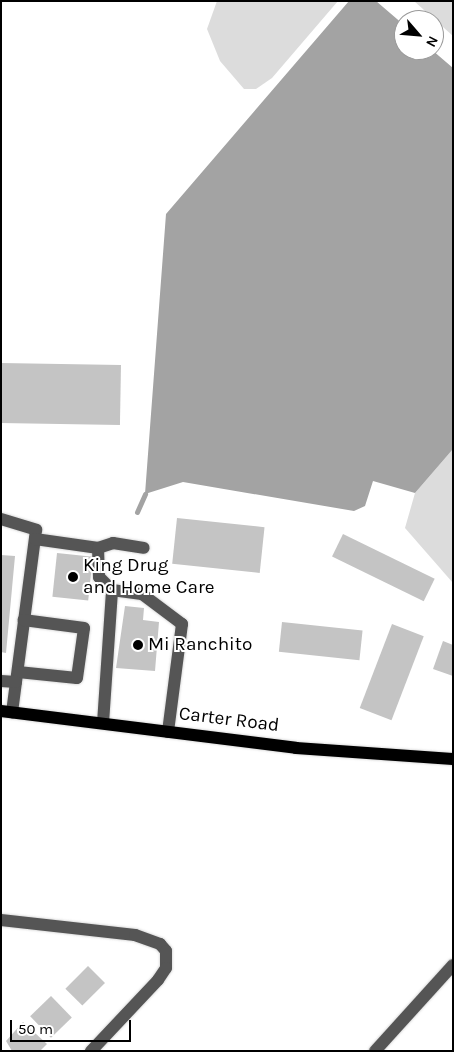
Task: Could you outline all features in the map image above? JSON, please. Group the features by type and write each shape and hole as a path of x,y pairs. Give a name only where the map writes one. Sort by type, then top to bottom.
{"main road":[{"name":"Carter Road","path":"7,712 296,748 453,759"}],"street":[{"path":"1,519 36,530 17,677 7,712"},
{"path":"35,539 98,548 113,543 144,548"},
{"path":"98,548 99,577 112,590 142,594 182,624 168,732"},
{"path":"103,723 112,590"},
{"path":"1,681 17,677 77,678 84,628 24,620"},
{"path":"1,920 135,935 160,944 166,951 166,968 158,980 91,1051"},
{"path":"375,1051 451,971"}],"shaded area":[{"path":"217,1 338,1 272,78 256,89 244,89 220,61 207,29"},
{"path":"349,1 376,1 394,16 394,60 444,60 453,68 453,449 415,493 373,481 365,506 354,511 183,482 145,494 166,214"},
{"path":"414,1 453,1 453,36 444,28 444,10 424,10"},
{"path":"453,449 453,583 405,528 415,493"}],"building":[{"path":"1,363 121,365 120,425 1,423"},
{"path":"177,518 265,527 260,573 172,564"},
{"path":"343,534 435,579 424,601 332,556"},
{"name":"King Drug and Home Care","path":"57,553 93,557 88,601 52,597"},
{"path":"1,555 15,556 6,653 1,652"},
{"name":"Mi Ranchito","path":"125,606 144,608 143,620 159,622 155,671 116,668"},
{"path":"282,622 363,630 359,660 279,652"},
{"path":"392,624 424,636 391,720 360,708"},
{"path":"443,641 453,645 453,676 433,669"},
{"path":"88,966 105,983 82,1006 65,989"},
{"path":"51,996 72,1018 51,1038 30,1016"},
{"path":"23,1022 47,1044 40,1051 12,1051 6,1041"}],"waterway":[{"path":"137,512 145,494"}],"place":[{"name":"King Drug and Home Care","path":"73,577"},
{"name":"Mi Ranchito","path":"138,645"}]}
